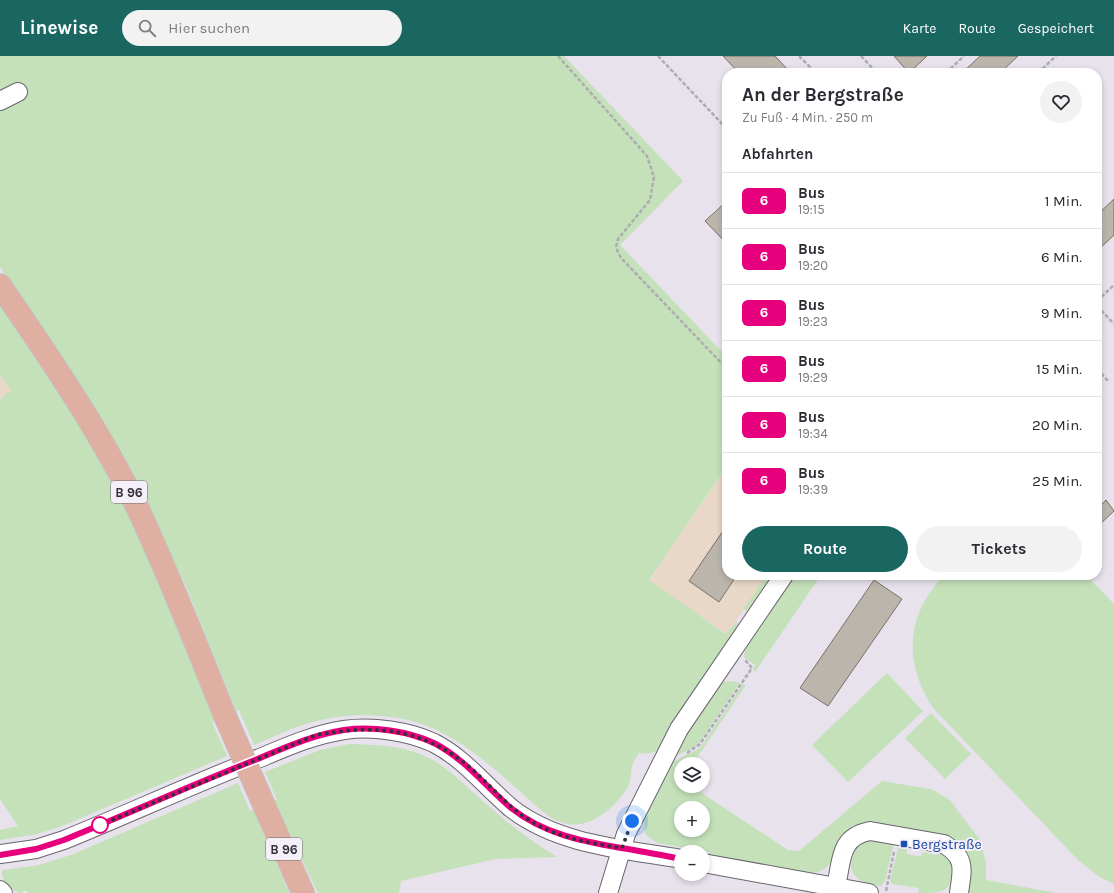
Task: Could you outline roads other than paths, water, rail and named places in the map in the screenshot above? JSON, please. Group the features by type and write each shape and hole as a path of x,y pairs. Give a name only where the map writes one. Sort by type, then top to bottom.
{"main road":[{"name":"B 96","path":"0,285 98,436 138,509 225,716 303,893"}],"street":[{"path":"0,101 18,92"},
{"path":"608,893 626,834 678,729 781,580"},
{"path":"0,854 36,849 64,840 316,735 346,730 375,729 410,735 433,743 454,755 474,771 512,808 530,821 558,835 588,843 674,858"},
{"path":"836,887 844,846 851,838 859,833 870,831 944,844 952,849 959,857 963,866 959,893"},
{"path":"710,863 870,893"},
{"path":"0,890 3,893"}],"place":[{"name":"Bergstraße","path":"904,844"}]}
